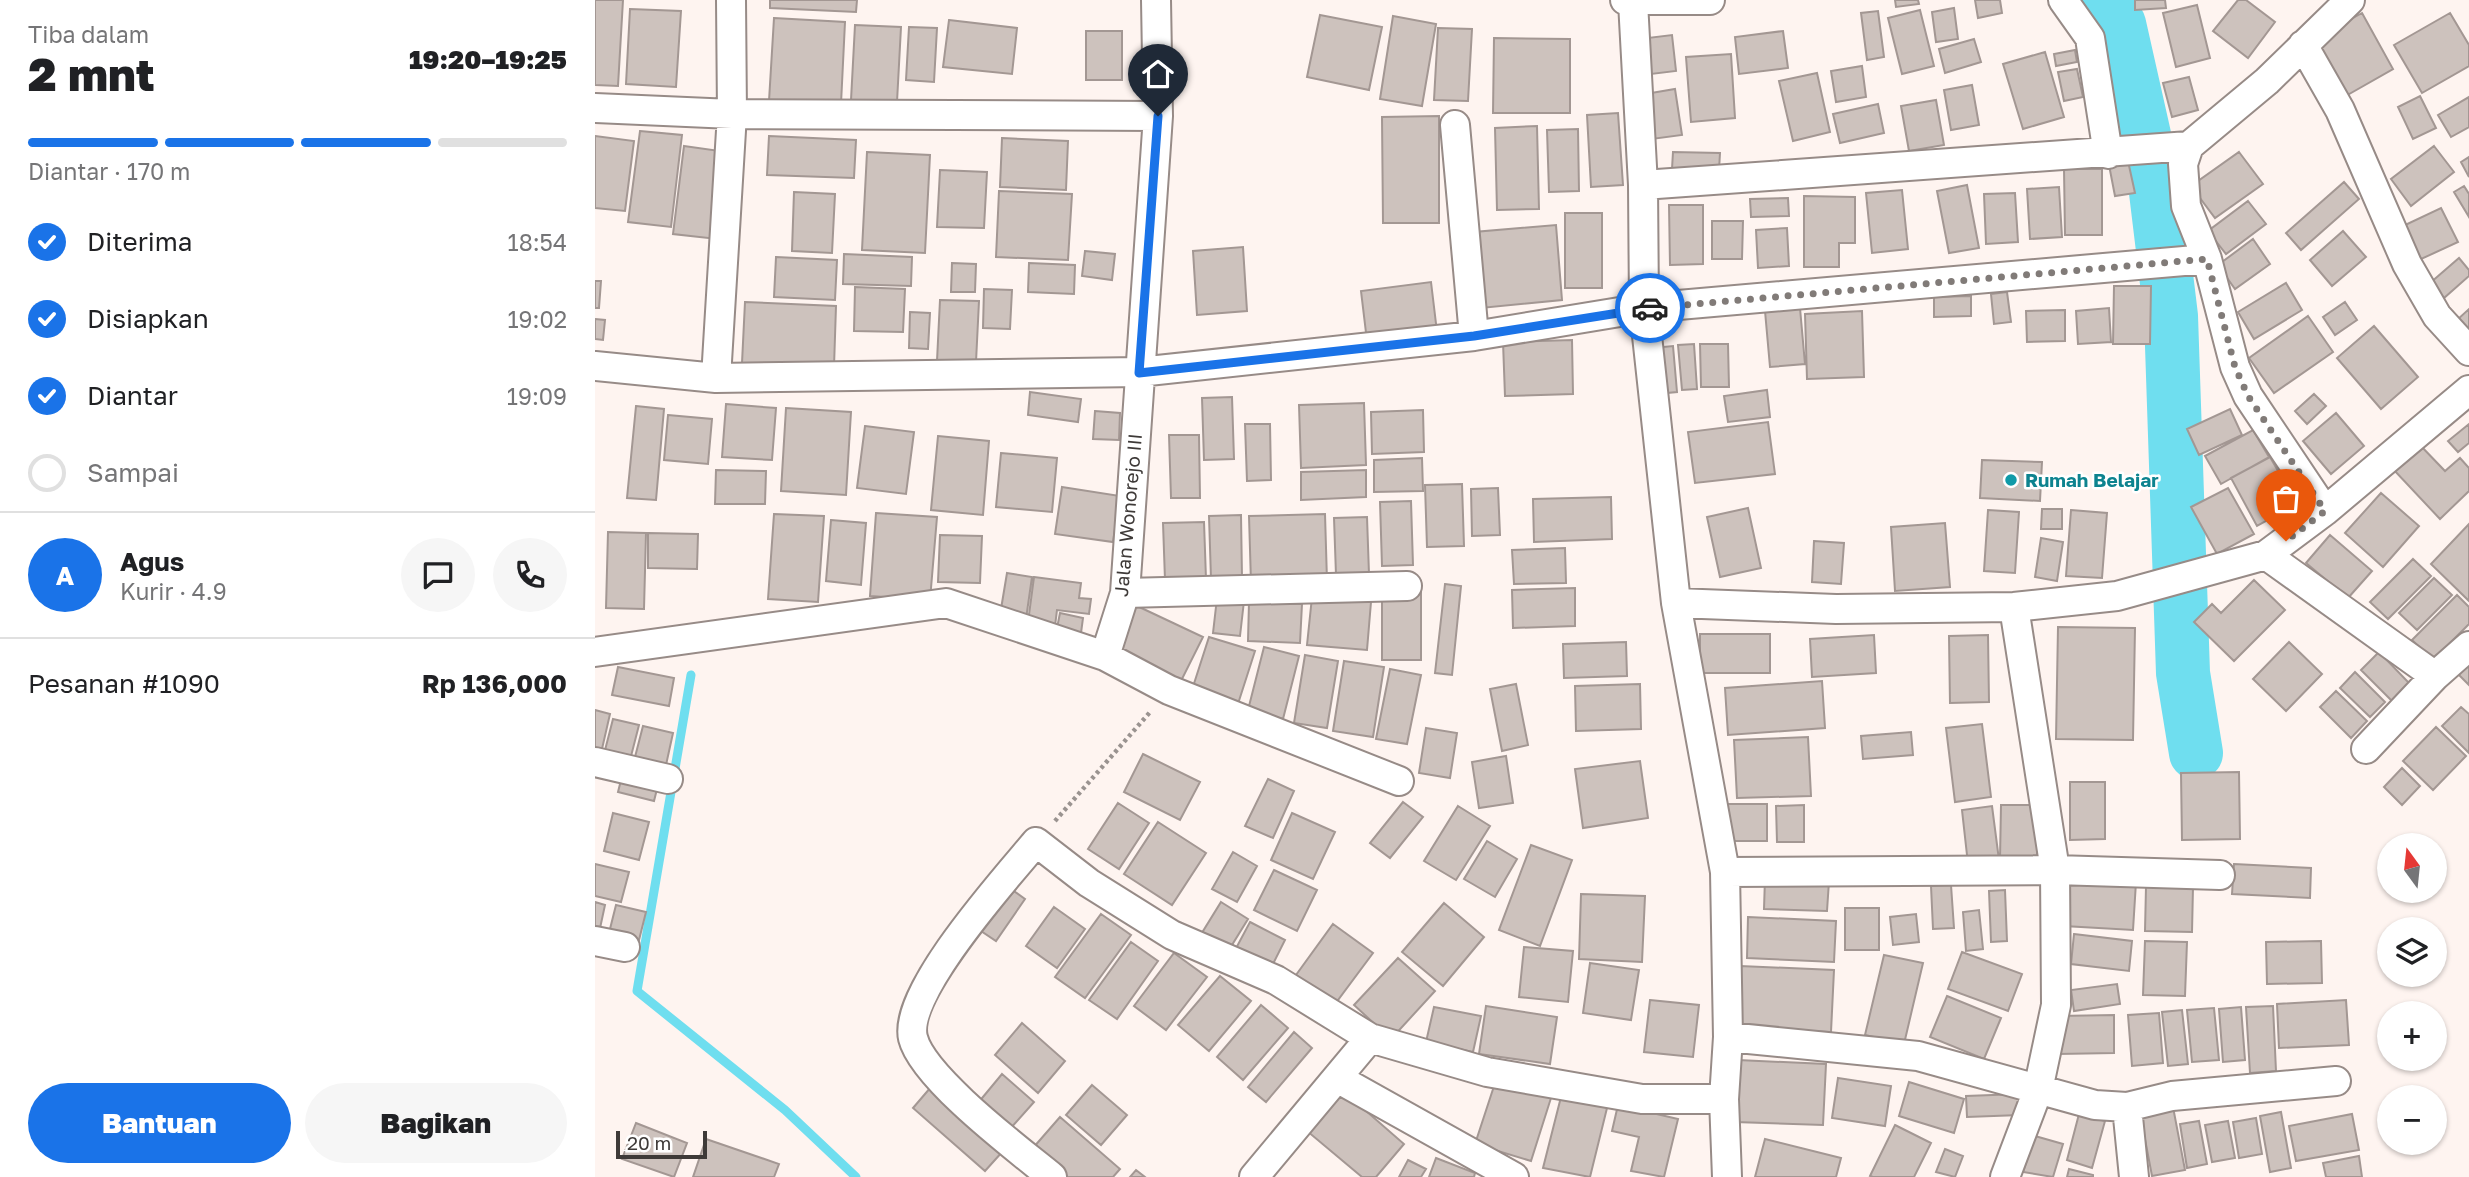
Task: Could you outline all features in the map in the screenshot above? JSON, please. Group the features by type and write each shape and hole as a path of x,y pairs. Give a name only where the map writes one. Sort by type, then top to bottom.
{"street":[{"path":"716,378 732,114 731,0"},
{"name":"Jalan Wonorejo III","path":"1105,656 1125,593 1158,116 1156,0"},
{"path":"1710,0 1629,1 1643,185 1644,308 1676,603 1725,872 1728,1037 1724,1099 1727,1177"},
{"path":"2063,0 2090,38 2114,153"},
{"path":"1643,185 2184,146 2267,80 2350,0"},
{"path":"2303,45 2340,110 2407,264 2437,316 2469,351"},
{"path":"595,107 732,114 1158,116"},
{"path":"1455,125 1474,336"},
{"path":"2184,146 2183,188 2235,367 2248,396 2325,511"},
{"path":"595,366 716,378 1139,373 1474,336 1644,308 2203,259"},
{"path":"1676,603 1836,609 2014,607 2117,596 2266,555 2325,511 2469,390"},
{"path":"2266,555 2435,676"},
{"path":"1125,593 1407,586"},
{"path":"595,652 946,603 1105,656 1169,690 1399,781"},
{"path":"2005,1177 2038,1090 2056,1005 2055,870 2014,607"},
{"path":"2366,749 2435,676 2469,646"},
{"path":"595,762 667,779"},
{"path":"1052,1177 973,1113 924,1059 913,1038 912,1016 956,939 1036,842 1089,883 1172,934 1276,980 1370,1038 1487,1072 1642,1100 1724,1099"},
{"path":"1725,872 2055,870 2220,875"},
{"path":"595,941 625,947"},
{"path":"1728,1037 1918,1056 2095,1105 2127,1107 2172,1096 2336,1081"},
{"path":"1254,1177 1370,1038"},
{"path":"1337,1078 1514,1177"},
{"path":"2127,1107 2134,1177"}],"path":[{"path":"1036,842 1169,690"}],"building":[{"path":"595,0 623,0 618,86 595,85"},
{"path":"770,0 857,0 856,12 770,8"},
{"path":"1895,0 1918,0 1919,4 1896,7"},
{"path":"1975,0 2000,0 2002,13 1978,18"},
{"path":"2135,0 2165,0 2166,8 2135,10"},
{"path":"2238,0 2246,0 2275,22 2248,58 2213,31"},
{"path":"2197,5 2210,58 2176,67 2163,13"},
{"path":"1954,8 1958,39 1936,42 1932,12"},
{"path":"630,9 681,11 676,87 626,84"},
{"path":"1920,10 1934,66 1902,74 1888,18"},
{"path":"1878,11 1884,57 1867,60 1861,13"},
{"path":"2362,13 2393,69 2344,97 2312,41"},
{"path":"2450,13 2469,45 2469,66 2422,93 2394,45"},
{"path":"1320,15 1382,27 1369,90 1307,77"},
{"path":"1393,16 1436,24 1422,106 1380,99"},
{"path":"774,18 845,22 841,104 769,101"},
{"path":"949,20 1017,28 1012,74 943,67"},
{"path":"855,25 901,27 897,102 851,100"},
{"path":"909,27 937,28 934,82 906,80"},
{"path":"1438,28 1472,29 1468,101 1434,100"},
{"path":"1086,31 1122,31 1122,80 1086,80"},
{"path":"1783,31 1788,68 1739,74 1735,37"},
{"path":"1672,35 1676,71 1643,75 1639,39"},
{"path":"1494,38 1570,39 1570,113 1493,113"},
{"path":"1974,39 1981,62 1945,73 1939,49"},
{"path":"2075,50 2077,62 2056,66 2054,54"},
{"path":"2045,52 2064,117 2023,129 2003,64"},
{"path":"1731,54 1735,118 1691,122 1686,57"},
{"path":"1862,66 1866,97 1836,102 1831,71"},
{"path":"2077,69 2083,97 2064,101 2058,72"},
{"path":"1817,73 1830,132 1793,141 1779,81"},
{"path":"2189,77 2198,110 2172,117 2163,83"},
{"path":"1972,85 1979,125 1951,130 1944,90"},
{"path":"1675,89 1682,135 1652,139 1645,94"},
{"path":"2420,96 2436,128 2413,139 2398,107"},
{"path":"2469,97 2469,127 2451,137 2438,115"},
{"path":"1936,100 1944,145 1909,151 1901,106"},
{"path":"1878,104 1884,133 1840,143 1833,114"},
{"path":"1618,113 1623,185 1591,187 1587,115"},
{"path":"1439,116 1439,223 1383,223 1382,117"},
{"path":"1537,126 1539,209 1497,210 1495,128"},
{"path":"1578,129 1579,191 1549,192 1547,130"},
{"path":"640,131 682,135 671,227 628,222"},
{"path":"595,136 634,141 625,211 595,208"},
{"path":"769,136 856,140 854,178 767,175"},
{"path":"1002,138 1068,141 1066,190 1000,187"},
{"path":"684,146 727,152 717,239 673,234"},
{"path":"2434,146 2454,172 2411,206 2391,179"},
{"path":"867,152 930,155 925,253 862,250"},
{"path":"1673,152 1720,153 1719,170 1672,169"},
{"path":"2239,152 2263,184 2215,218 2191,186"},
{"path":"2469,157 2469,177 2461,162"},
{"path":"2128,161 2135,193 2115,196 2109,165"},
{"path":"2064,169 2102,169 2102,235 2065,235"},
{"path":"940,170 987,172 984,228 937,227"},
{"path":"2344,182 2359,199 2301,250 2286,233"},
{"path":"1967,185 1979,248 1949,253 1937,191"},
{"path":"2464,186 2469,194 2469,217 2454,192"},
{"path":"2059,187 2062,237 2030,239 2027,189"},
{"path":"1902,190 1908,249 1872,253 1866,193"},
{"path":"999,191 1072,194 1068,260 996,257"},
{"path":"794,192 835,194 832,253 792,251"},
{"path":"2015,193 2018,242 1986,244 1984,194"},
{"path":"1804,196 1855,197 1855,243 1839,243 1839,267 1804,267"},
{"path":"1788,198 1789,216 1751,217 1750,199"},
{"path":"2248,201 2266,224 2226,254 2208,231"},
{"path":"1669,205 1703,205 1703,264 1670,265"},
{"path":"2441,208 2458,242 2419,260 2403,226"},
{"path":"1565,213 1602,213 1602,288 1565,288"},
{"path":"1712,221 1743,221 1742,259 1712,259"},
{"path":"1556,225 1562,300 1481,308 1474,232"},
{"path":"1787,228 1789,266 1758,268 1756,230"},
{"path":"2343,231 2366,257 2332,286 2310,260"},
{"path":"2253,239 2270,264 2235,289 2218,265"},
{"path":"1243,247 1247,311 1197,315 1193,251"},
{"path":"1085,251 1115,254 1112,280 1082,276"},
{"path":"844,254 912,257 911,286 843,284"},
{"path":"776,257 837,260 835,300 774,297"},
{"path":"2459,258 2469,270 2469,276 2444,298 2430,283"},
{"path":"952,263 976,264 975,292 951,292"},
{"path":"1029,263 1075,265 1074,294 1028,292"},
{"path":"595,281 601,281 599,308 595,308"},
{"path":"1431,282 1437,332 1367,341 1361,291"},
{"path":"2286,283 2302,310 2254,339 2238,312"},
{"path":"2114,286 2151,286 2150,344 2113,344"},
{"path":"855,287 905,289 903,332 854,331"},
{"path":"984,289 1012,290 1010,329 983,328"},
{"path":"2007,292 2011,322 1994,324 1991,294"},
{"path":"1971,296 1971,316 1934,317 1934,297"},
{"path":"940,300 979,301 976,362 937,361"},
{"path":"745,302 836,306 834,367 742,363"},
{"path":"2345,302 2357,320 2335,335 2323,317"},
{"path":"1800,308 1805,364 1770,367 1765,311"},
{"path":"2109,308 2111,342 2078,344 2076,311"},
{"path":"2469,309 2469,334 2457,320"},
{"path":"2065,310 2065,341 2027,342 2026,311"},
{"path":"1862,311 1864,377 1807,379 1805,314"},
{"path":"910,312 930,313 928,349 909,348"},
{"path":"2308,316 2333,352 2274,393 2249,358"},
{"path":"595,319 605,320 603,340 595,339"},
{"path":"2374,326 2418,377 2381,409 2337,358"},
{"path":"1572,340 1573,394 1505,396 1503,342"},
{"path":"1694,344 1697,389 1682,390 1678,345"},
{"path":"1700,344 1728,344 1729,387 1701,387"},
{"path":"1673,346 1677,392 1657,394 1653,348"},
{"path":"1767,390 1770,417 1728,422 1724,396"},
{"path":"1030,392 1081,399 1078,422 1028,415"},
{"path":"2314,394 2326,406 2307,424 2295,411"},
{"path":"1232,397 1234,459 1204,460 1202,398"},
{"path":"1364,403 1366,465 1301,468 1299,405"},
{"path":"726,404 776,408 772,460 722,457"},
{"path":"636,406 664,409 656,500 627,498"},
{"path":"786,408 851,412 846,495 781,491"},
{"path":"2230,409 2242,435 2199,455 2187,429"},
{"path":"1423,410 1424,452 1372,454 1371,412"},
{"path":"1095,411 1120,413 1119,440 1093,439"},
{"path":"2336,413 2364,446 2331,474 2303,441"},
{"path":"668,415 712,419 708,464 664,460"},
{"path":"1768,422 1775,474 1695,483 1688,432"},
{"path":"1245,424 1270,424 1271,480 1247,481"},
{"path":"2469,424 2469,443 2458,452 2448,441"},
{"path":"865,426 914,432 906,494 857,488"},
{"path":"2253,430 2269,457 2221,484 2205,456"},
{"path":"1169,435 1199,435 1200,498 1171,498"},
{"path":"938,436 989,441 983,515 931,510"},
{"path":"2419,444 2445,471 2460,458 2469,468 2469,491 2440,519 2393,469"},
{"path":"1001,453 1057,458 1052,512 996,507"},
{"path":"2270,457 2297,504 2257,526 2231,478"},
{"path":"1422,458 1423,491 1374,492 1374,460"},
{"name":"Rumah Belajar","path":"1982,460 2042,462 2040,501 1980,498"},
{"path":"716,470 766,471 765,504 715,504"},
{"path":"1366,470 1366,497 1301,500 1301,472"},
{"path":"1462,484 1464,546 1427,547 1425,485"},
{"path":"1062,487 1120,496 1113,542 1055,534"},
{"path":"1498,488 1500,535 1472,536 1471,489"},
{"path":"2228,488 2254,534 2217,554 2191,507"},
{"path":"2381,493 2419,526 2383,567 2345,533"},
{"path":"1611,497 1612,539 1534,542 1533,499"},
{"path":"1411,501 1413,565 1382,566 1380,502"},
{"path":"1748,508 1761,568 1720,577 1707,517"},
{"path":"2042,509 2062,509 2062,529 2041,529"},
{"path":"1988,510 2019,512 2015,573 1984,571"},
{"path":"2071,510 2107,513 2102,578 2066,576"},
{"path":"876,513 937,517 930,600 870,596"},
{"path":"774,514 824,516 818,602 768,599"},
{"path":"1325,514 1327,581 1251,583 1249,516"},
{"path":"1241,515 1242,578 1211,579 1209,516"},
{"path":"1367,517 1369,574 1336,575 1334,518"},
{"path":"831,520 866,523 861,585 826,581"},
{"path":"1204,522 1206,579 1165,580 1163,523"},
{"path":"1945,523 1950,587 1895,591 1891,527"},
{"path":"2469,524 2469,601 2431,564"},
{"path":"608,532 646,533 644,609 606,608"},
{"path":"648,533 698,534 697,569 648,568"},
{"path":"940,535 982,536 980,583 938,582"},
{"path":"2330,535 2372,571 2348,598 2306,563"},
{"path":"2041,538 2063,542 2057,581 2035,577"},
{"path":"1814,541 1844,543 1841,584 1812,582"},
{"path":"1565,548 1566,583 1514,584 1512,550"},
{"path":"2413,559 2431,576 2388,619 2370,602"},
{"path":"1007,573 1032,577 1026,619 1000,615"},
{"path":"1034,577 1081,583 1079,598 1091,599 1089,614 1057,610 1055,626 1028,622"},
{"path":"2434,578 2452,595 2417,630 2399,613"},
{"path":"2254,580 2285,610 2234,661 2194,622 2212,604 2221,613"},
{"path":"1445,584 1461,586 1452,675 1435,673"},
{"path":"1575,588 1575,626 1513,628 1512,590"},
{"path":"1382,591 1421,591 1421,660 1382,660"},
{"path":"2457,595 2469,607 2469,624 2433,660 2412,640"},
{"path":"1312,597 1371,602 1367,650 1307,645"},
{"path":"1217,598 1244,601 1240,636 1213,633"},
{"path":"1249,602 1302,604 1300,643 1248,641"},
{"path":"1135,605 1203,637 1178,687 1110,655"},
{"path":"1060,613 1083,618 1081,633 1057,628"},
{"path":"2058,627 2135,628 2133,740 2056,739"},
{"path":"1700,634 1770,634 1770,673 1700,673"},
{"path":"1874,635 1876,673 1812,677 1810,639"},
{"path":"1988,635 1989,702 1950,703 1949,636"},
{"path":"1209,637 1255,651 1236,710 1190,696"},
{"path":"1626,642 1627,676 1564,678 1563,644"},
{"path":"2289,642 2322,674 2286,711 2253,679"},
{"path":"1264,647 1299,656 1283,719 1248,710"},
{"path":"2379,652 2409,683 2392,701 2361,670"},
{"path":"1305,655 1338,661 1327,728 1294,723"},
{"path":"2469,659 2469,685 2456,672"},
{"path":"1344,661 1384,667 1373,737 1333,731"},
{"path":"618,667 674,678 669,706 612,695"},
{"path":"1390,669 1421,675 1407,744 1376,739"},
{"path":"2355,672 2385,702 2370,717 2340,688"},
{"path":"1822,681 1825,728 1728,735 1725,688"},
{"path":"1516,684 1528,745 1502,751 1490,689"},
{"path":"1640,684 1641,729 1576,731 1575,686"},
{"path":"2336,691 2367,721 2351,738 2320,707"},
{"path":"2461,707 2469,714 2469,753 2442,726"},
{"path":"595,710 610,714 599,762 595,761"},
{"path":"613,719 639,725 629,764 603,758"},
{"path":"1982,724 1991,797 1955,802 1946,728"},
{"path":"643,726 673,733 666,765 635,757"},
{"path":"2436,727 2466,756 2433,790 2403,761"},
{"path":"1426,728 1457,733 1450,778 1419,773"},
{"path":"1911,732 1913,755 1863,759 1861,736"},
{"path":"1808,737 1811,796 1737,798 1734,740"},
{"path":"1143,754 1200,782 1180,820 1124,792"},
{"path":"1506,756 1513,803 1479,808 1472,762"},
{"path":"1640,761 1648,818 1583,828 1575,769"},
{"path":"2402,768 2420,786 2402,805 2384,787"},
{"path":"623,772 659,781 654,801 618,792"},
{"path":"2239,772 2240,839 2182,840 2181,773"},
{"path":"1268,779 1294,791 1273,838 1245,826"},
{"path":"2070,782 2105,782 2105,839 2070,840"},
{"path":"1403,802 1423,817 1390,858 1370,843"},
{"path":"1118,803 1149,823 1119,869 1088,849"},
{"path":"1723,804 1767,804 1767,841 1723,841"},
{"path":"1804,805 1804,842 1777,842 1776,806"},
{"path":"2001,805 2037,805 2037,860 2000,859"},
{"path":"1458,806 1490,826 1456,880 1424,861"},
{"path":"1992,806 1999,860 1968,864 1962,810"},
{"path":"613,813 649,822 639,860 604,851"},
{"path":"1292,813 1335,832 1313,879 1271,860"},
{"path":"1158,822 1206,853 1172,905 1124,874"},
{"path":"1487,841 1517,859 1495,897 1464,879"},
{"path":"1531,845 1572,860 1540,946 1499,930"},
{"path":"1233,852 1257,866 1237,902 1212,889"},
{"path":"595,864 629,872 621,902 595,896"},
{"path":"2234,864 2311,868 2310,898 2232,894"},
{"path":"1274,870 1317,890 1297,931 1254,910"},
{"path":"1765,878 1829,881 1827,911 1764,909"},
{"path":"2067,879 2136,882 2133,930 2064,926"},
{"path":"1951,885 1954,928 1933,929 1931,886"},
{"path":"1007,886 1025,899 996,941 978,929"},
{"path":"2146,887 2193,887 2192,932 2145,931"},
{"path":"2005,890 2007,941 1991,942 1989,891"},
{"path":"1581,894 1645,896 1642,962 1579,959"},
{"path":"595,902 605,905 599,933 595,932"},
{"path":"1221,902 1248,919 1227,953 1200,936"},
{"path":"1444,903 1484,937 1443,986 1402,952"},
{"path":"616,905 646,912 639,940 609,933"},
{"path":"1054,907 1085,929 1057,968 1026,946"},
{"path":"1845,908 1879,908 1879,950 1845,950"},
{"path":"1979,910 1983,949 1966,951 1963,912"},
{"path":"1101,914 1131,935 1085,998 1055,977"},
{"path":"1916,914 1919,942 1893,945 1890,917"},
{"path":"1748,917 1836,921 1834,962 1747,958"},
{"path":"1250,922 1285,940 1270,970 1234,952"},
{"path":"1333,924 1373,953 1335,1004 1296,975"},
{"path":"2074,934 2132,941 2129,971 2071,964"},
{"path":"2145,941 2187,942 2185,996 2143,995"},
{"path":"2321,941 2322,983 2267,984 2266,942"},
{"path":"1131,942 1158,961 1117,1019 1089,1000"},
{"path":"1524,947 1573,951 1568,1002 1519,997"},
{"path":"1962,952 2022,974 2008,1011 1948,989"},
{"path":"1174,953 1207,977 1166,1030 1134,1006"},
{"path":"1884,955 1923,963 1904,1044 1865,1035"},
{"path":"1398,958 1435,991 1391,1039 1354,1005"},
{"path":"1590,963 1639,970 1631,1020 1583,1013"},
{"path":"1740,966 1834,970 1831,1032 1737,1028"},
{"path":"1220,976 1251,1001 1209,1051 1178,1025"},
{"path":"2117,984 2120,1004 2074,1011 2071,990"},
{"path":"1947,996 2001,1018 1984,1059 1930,1037"},
{"path":"1650,1000 1699,1005 1693,1057 1644,1052"},
{"path":"2346,1000 2349,1045 2279,1048 2277,1004"},
{"path":"1261,1005 1288,1028 1243,1080 1217,1057"},
{"path":"1486,1006 1557,1017 1550,1064 1479,1054"},
{"path":"2273,1006 2276,1071 2250,1073 2246,1007"},
{"path":"1434,1007 1481,1016 1473,1052 1426,1042"},
{"path":"2241,1007 2245,1060 2223,1062 2219,1009"},
{"path":"2214,1008 2219,1060 2192,1062 2187,1010"},
{"path":"2182,1010 2188,1064 2168,1066 2162,1012"},
{"path":"2159,1013 2163,1063 2132,1066 2128,1015"},
{"path":"2114,1015 2114,1053 2058,1054 2058,1016"},
{"path":"1022,1023 1065,1061 1038,1093 995,1055"},
{"path":"1294,1032 1312,1048 1266,1102 1248,1087"},
{"path":"1738,1060 1826,1064 1823,1125 1735,1122"},
{"path":"1002,1074 1034,1102 1009,1130 978,1103"},
{"path":"1838,1078 1891,1086 1885,1126 1832,1118"},
{"path":"1496,1080 1551,1098 1531,1161 1475,1144"},
{"path":"1909,1082 1964,1099 1954,1133 1899,1116"},
{"path":"1092,1085 1127,1115 1101,1145 1066,1115"},
{"path":"931,1087 1003,1151 985,1171 913,1108"},
{"path":"1342,1090 1404,1144 1376,1177 1362,1177 1307,1131"},
{"path":"1562,1093 1608,1104 1590,1177 1543,1168"},
{"path":"2019,1094 2020,1115 1967,1117 1966,1096"},
{"path":"1618,1105 1678,1119 1664,1177 1631,1171 1639,1137 1612,1131"},
{"path":"2173,1107 2185,1170 2152,1176 2140,1113"},
{"path":"2281,1112 2291,1168 2270,1172 2260,1116"},
{"path":"2079,1114 2105,1121 2092,1168 2067,1160"},
{"path":"2352,1114 2359,1150 2296,1161 2289,1126"},
{"path":"1060,1117 1120,1169 1113,1177 1067,1177 1033,1148"},
{"path":"2256,1118 2262,1154 2239,1158 2233,1122"},
{"path":"2199,1121 2207,1164 2187,1168 2180,1124"},
{"path":"2228,1121 2235,1158 2212,1162 2205,1125"},
{"path":"636,1123 687,1143 674,1177 622,1159"},
{"path":"1895,1125 1931,1143 1914,1177 1870,1176"},
{"path":"2035,1136 2063,1144 2053,1177 2023,1172"},
{"path":"706,1139 779,1164 774,1177 693,1177"},
{"path":"1765,1139 1841,1158 1836,1177 1755,1177"},
{"path":"1945,1149 1963,1156 1955,1177 1936,1172"},
{"path":"2359,1156 2362,1177 2326,1177 2323,1163"},
{"path":"1436,1158 1475,1173 1474,1177 1429,1177"},
{"path":"1408,1160 1426,1169 1421,1177 1399,1177"},
{"path":"2069,1169 2093,1175 2093,1177 2067,1177"},
{"path":"1136,1170 1145,1177 1130,1177"}],"waterway":[{"path":"2102,0 2119,24 2155,184 2171,316 2183,673 2196,753"},
{"path":"691,675 637,991 785,1110 856,1177"}],"way so far":[{"path":"1650,308 2207,259 2235,367 2248,396 2325,511 2286,541"}],"place":[{"name":"Rumah Belajar","path":"2011,480"}],"route":[{"path":"1158,116 1139,373 1474,336 1650,308"}]}
